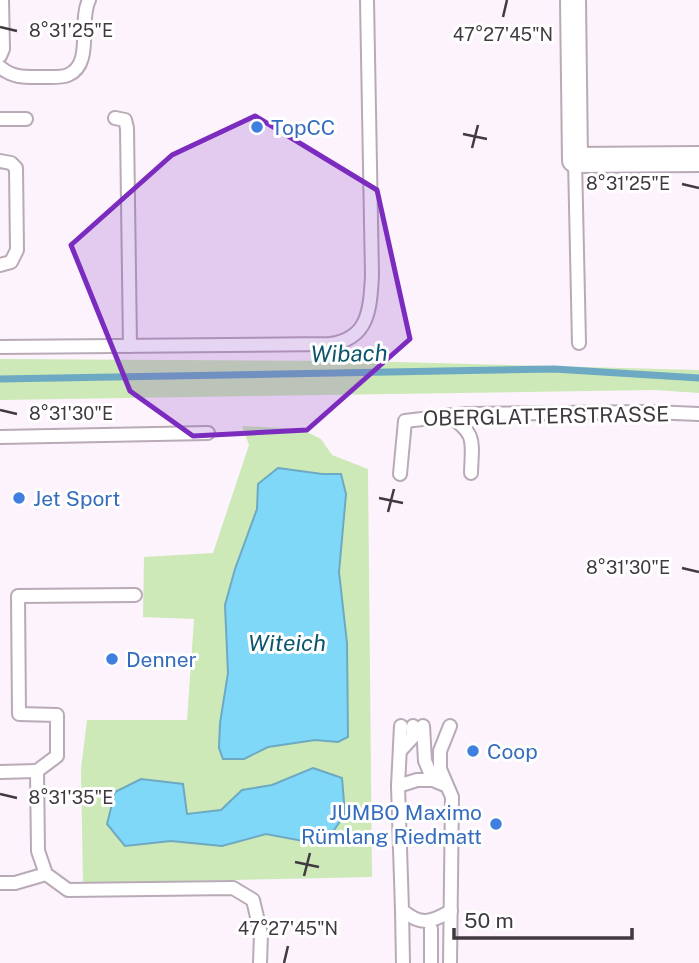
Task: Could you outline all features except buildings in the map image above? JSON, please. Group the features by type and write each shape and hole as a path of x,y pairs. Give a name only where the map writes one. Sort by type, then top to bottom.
{"street":[{"path":"573,0 575,160 699,159"}],"lane":[{"path":"0,56 3,49 2,0"},
{"path":"0,67 18,77 66,76 76,70 84,54 84,10 89,0"},
{"path":"0,347 330,344 347,341 362,326 369,306 372,276 367,0"},
{"path":"115,118 125,120 127,128 130,346"},
{"path":"0,119 26,119"},
{"path":"575,160 579,343"},
{"path":"0,161 11,163 16,168 17,250 14,260 0,265"},
{"name":"OBERGLATTERSTRASSE","path":"400,474 405,421 448,415 651,412 699,414"},
{"path":"448,415 466,426 472,437 471,473"},
{"path":"0,438 208,433"},
{"path":"0,772 37,772 57,755 57,715 19,714 18,596 135,595"},
{"path":"403,963 398,786 400,751 413,726 433,779"},
{"path":"450,726 440,751 440,769 452,797 450,963"},
{"path":"37,772 38,851 46,874 68,890 233,888 253,900 261,934 260,963"},
{"path":"398,786 417,780 433,779 445,785"},
{"path":"0,883 15,883 46,874"},
{"path":"402,910 421,922 437,919 451,911"},
{"path":"431,929 431,963"}],"highlighted area":[{"path":"255,116 377,190 410,339 307,430 193,436 130,391 71,245 172,155"}],"green space":[{"path":"0,359 359,361 699,370 699,393 655,390 0,400"},
{"path":"242,426 301,429 321,439 332,455 368,469 372,877 83,883 81,769 87,720 187,720 194,619 143,617 144,557 213,553 249,445"}],"water":[{"name":"Witeich","path":"278,468 341,474 346,494 339,572 347,643 348,737 338,742 315,740 268,747 244,759 223,759 219,748 228,673 225,605 257,509 258,484"},
{"path":"313,768 342,778 345,814 324,845 266,834 222,846 171,841 125,846 107,824 115,792 141,779 183,784 187,814 221,810 242,790 272,785"}],"waterway":[{"name":"Wibach","path":"0,379 554,369 699,378"}],"place":[{"name":"TopCC","path":"257,127"},
{"name":"Jet Sport","path":"19,498"},
{"name":"Denner","path":"112,659"},
{"name":"Coop","path":"473,751"},
{"name":"JUMBO Maximo Rümlang Riedmatt","path":"496,824"}]}
